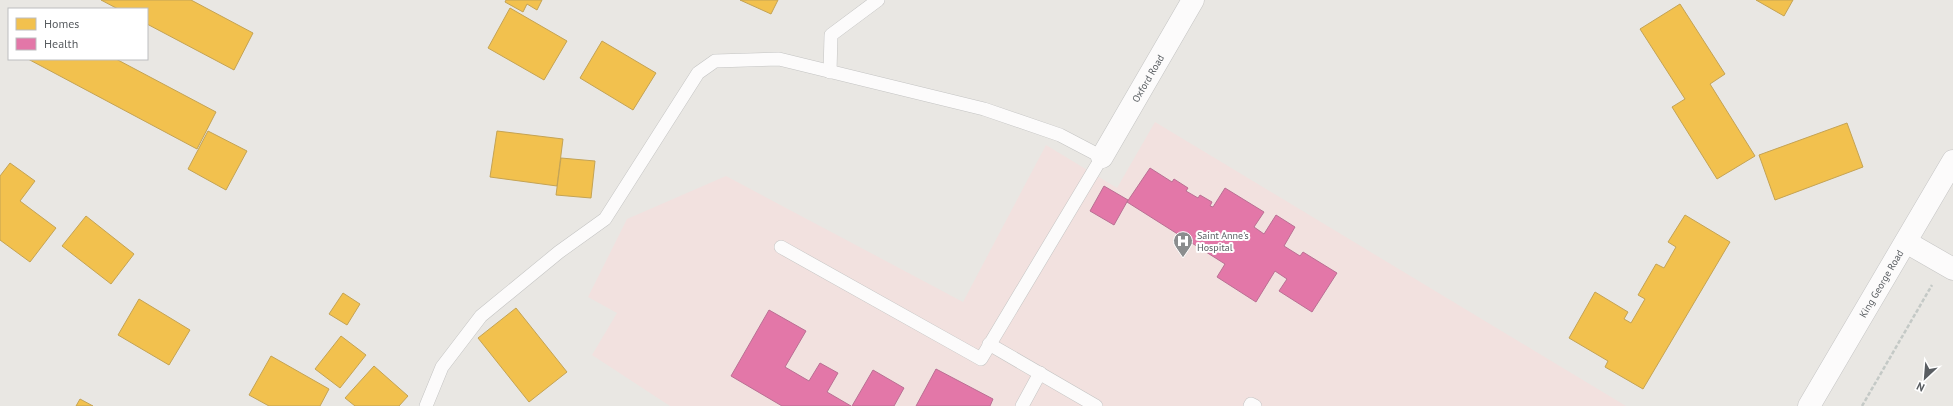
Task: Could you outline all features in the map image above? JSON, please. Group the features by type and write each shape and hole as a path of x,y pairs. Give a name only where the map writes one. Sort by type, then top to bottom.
{"main road":[{"name":"Oxford Road","path":"1102,157 1193,0"},
{"name":"King George Road","path":"1809,406 1953,161"},
{"path":"1906,242 1949,267"}],"lane":[{"path":"830,72 831,35 878,0"},
{"path":"426,406 442,367 481,316 559,252 605,219 698,73 715,61 779,60 984,109 1060,135 1102,157 981,359 781,247"},
{"path":"990,344 1096,406"},
{"path":"1022,406 1040,373"},
{"path":"1250,406 1251,404 1256,406"}],"path":[{"path":"1862,406 1949,267"}],"shaded area":[{"name":"Saint Anne's Hospital","path":"1155,122 1626,406 670,406 592,355 617,313 588,297 627,219 726,176 963,302 1046,145 1117,188"}],"building: Homes":[{"path":"101,0 191,0 253,33 234,70 148,25 148,8 116,8"},
{"path":"506,0 542,0 537,10 527,4 523,12 505,2"},
{"path":"740,0 778,0 771,14"},
{"path":"1756,0 1793,0 1784,16"},
{"path":"1680,4 1725,74 1710,84 1755,156 1717,179 1672,107 1685,99 1640,29"},
{"path":"510,8 567,41 544,80 488,48"},
{"path":"602,41 656,73 633,110 580,78"},
{"path":"30,60 118,60 216,112 197,149"},
{"path":"1847,123 1863,167 1775,200 1759,155"},
{"path":"208,131 247,151 226,190 188,169"},
{"path":"497,131 563,139 557,186 490,177"},
{"path":"561,158 595,161 591,198 556,195"},
{"path":"10,163 35,181 20,201 56,228 30,262 0,240 0,176"},
{"path":"1685,215 1730,242 1643,389 1605,367 1608,361 1569,338 1595,292 1628,312 1624,319 1631,323 1645,299 1638,295 1656,264 1664,268 1676,247 1668,242"},
{"path":"86,216 134,254 111,284 62,246"},
{"path":"343,293 360,304 347,325 329,314"},
{"path":"139,299 190,330 169,365 118,335"},
{"path":"516,308 567,372 529,402 478,338"},
{"path":"341,336 366,355 340,388 315,369"},
{"path":"271,356 329,389 320,406 269,406 249,395"},
{"path":"374,366 408,396 399,406 355,406 345,398"},
{"path":"80,399 93,406 76,406"}],"building: Health":[{"path":"1150,168 1172,182 1174,179 1188,188 1186,191 1198,198 1200,195 1212,202 1210,206 1213,207 1225,188 1264,212 1254,227 1264,234 1276,215 1295,227 1284,246 1300,256 1303,252 1337,273 1312,312 1279,291 1287,279 1275,271 1256,302 1217,277 1225,264 1127,202"},
{"path":"1104,186 1128,200 1114,225 1090,211"},
{"path":"769,310 806,331 785,367 809,381 820,363 838,373 827,392 851,406 782,406 731,376"},
{"path":"936,369 993,399 990,406 916,406"},
{"path":"873,370 904,388 894,406 852,406"}],"place":[{"name":"Saint Anne's Hospital","path":"1183,258"}]}
